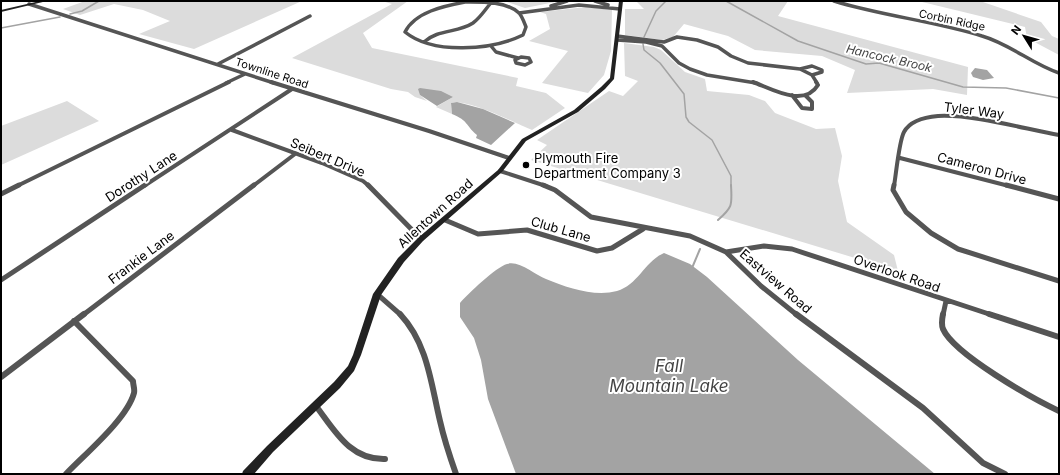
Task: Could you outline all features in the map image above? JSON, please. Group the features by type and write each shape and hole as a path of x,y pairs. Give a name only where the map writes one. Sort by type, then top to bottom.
{"street":[{"path":"1,11 45,1"},
{"path":"515,10 519,13 526,27 523,35 509,43 468,48 424,42 407,35 405,32 409,23 439,8 455,3 490,4 515,10 547,6 567,1"},
{"path":"594,1 608,5 621,5"},
{"name":"Corbin Ridge","path":"834,1 867,12 983,36 1000,42 1048,71 1059,73"},
{"name":"Townline Road","path":"30,4 292,89 429,130 509,158"},
{"path":"424,42 434,34 471,24 478,19 490,4"},
{"path":"519,13 579,5 621,5"},
{"name":"Allentown Road","path":"247,474 270,449 337,385 351,368 357,355 377,294 401,260 421,239 445,220 500,171 524,140 576,111 603,88 612,78 621,5"},
{"path":"218,64 310,16"},
{"path":"617,38 664,44 677,37 697,40 718,47 731,56 748,63 800,70 812,75 818,85 816,90 805,95 792,95 752,82 718,77 692,70 676,60 664,44"},
{"path":"491,46 496,52 518,58"},
{"path":"800,70 812,66 822,70 822,72 812,75"},
{"path":"1,194 245,74"},
{"name":"Dorothy Lane","path":"1,280 232,130 292,89"},
{"path":"792,95 799,107 812,109 812,102 805,95"},
{"name":"Tyler Way","path":"1059,135 974,119 939,116 922,119 910,125 903,133 900,158 893,190 906,212 931,233 958,249 1059,281"},
{"name":"Seibert Drive","path":"232,130 338,170 362,181 376,192 421,239"},
{"name":"Frankie Lane","path":"1,377 295,154"},
{"name":"Cameron Drive","path":"900,158 1059,199"},
{"name":"Eastview Road","path":"500,171 525,178 555,190 591,217 643,229 690,236 726,252 761,286 816,330 923,408 979,459 1005,474"},
{"name":"Club Lane","path":"445,220 478,234 527,230 597,251 612,248 643,229"},
{"name":"Overlook Road","path":"726,252 764,246 792,249 1059,337"},
{"path":"377,294 393,306 416,335 420,343 426,359 439,420 456,474"},
{"path":"946,301 942,322 944,330 963,350 1034,400 1059,412"},
{"path":"66,474 106,432 129,404 135,391 133,381 74,321"},
{"path":"316,406 356,454 376,461 385,459"}],"shaded area":[{"path":"85,1 302,1 194,49 139,34 170,21 143,10 114,4 80,15 63,9"},
{"path":"382,1 408,1 363,33 372,48 518,78 516,86 546,93 565,108 532,130 491,112 468,104 458,102 451,103 452,114 436,107 453,97 420,95 427,101 415,97 408,92 391,89 292,58 392,4"},
{"path":"504,1 560,1 525,8"},
{"path":"636,1 788,1 778,16 968,67 967,95 933,89 847,93 855,70 822,56 755,50 728,36 684,24 673,37 662,40 625,35 625,9 644,9"},
{"path":"918,1 980,1 1041,22 1052,36 1059,39 1059,55 1027,38 1025,27"},
{"path":"586,7 612,10 611,51 604,75 588,93 542,83 568,51 529,41 550,29 546,14 540,12"},
{"path":"624,43 654,47 661,50 685,72 705,79 707,91 749,95 765,101 775,113 816,129 835,128 842,156 838,181 847,222 894,255 898,271 531,160 547,145 537,140 609,91 623,96 638,81 625,76"},
{"path":"67,101 99,121 1,165 1,126"}],"water":[{"path":"975,68 987,70 994,78 983,80 973,77 971,73"},
{"path":"418,89 441,91 453,97 437,106 420,95"},
{"path":"457,102 483,109 515,123 491,145 476,138 477,135 464,121 452,114 451,103"},
{"name":"Fall Mountain Lake","path":"664,253 690,264 707,277 798,360 935,474 516,474 488,399 481,360 474,338 460,317 460,303 489,275 507,264 517,264 563,286 581,291 608,293 617,291 631,284 652,261"}],"waterway":[{"name":"Hancock Brook","path":"70,14 82,11 99,1"},
{"path":"644,37 656,11 666,1"},
{"name":"Hancock Brook","path":"726,1 798,41 866,64 879,63 963,87 1006,88 1059,98"},
{"name":"Hancock Brook","path":"1,28 60,17"},
{"path":"643,44 644,50 660,63 684,94 686,117 689,122 712,140 731,176 731,185"},
{"path":"718,220 729,208 732,197 731,185"},
{"path":"692,268 700,249"}],"place":[{"name":"Plymouth Fire Department Company 3","path":"526,165"}]}
